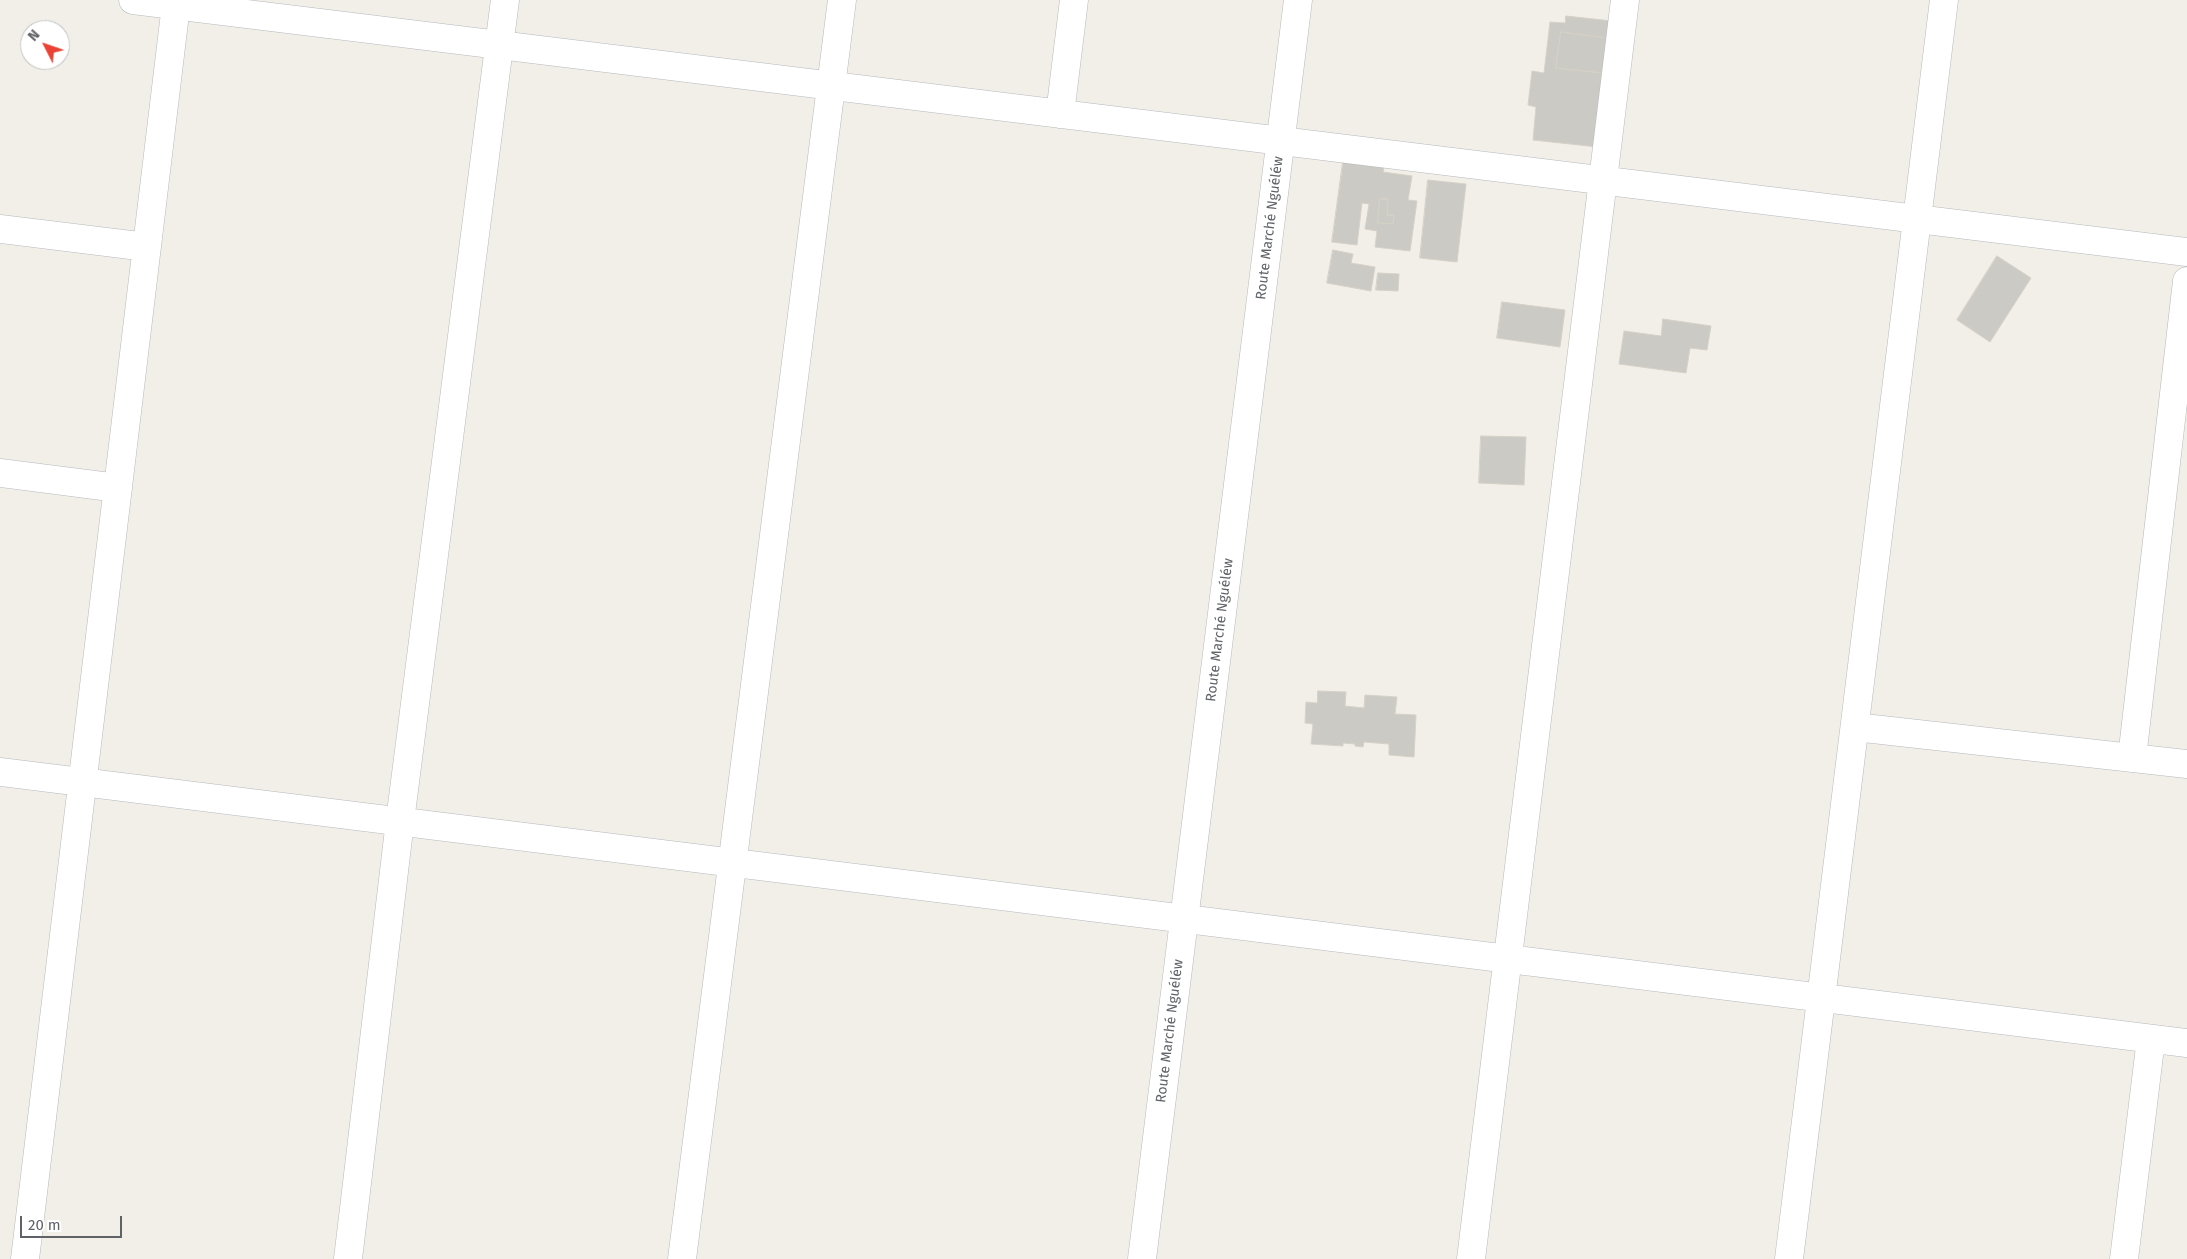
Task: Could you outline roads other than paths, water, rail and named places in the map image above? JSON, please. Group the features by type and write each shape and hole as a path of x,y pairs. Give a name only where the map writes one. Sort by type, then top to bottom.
{"street":[{"path":"133,0 2187,252"},
{"path":"348,1259 400,821 505,0"},
{"path":"682,1259 842,0"},
{"path":"1060,114 1074,0"},
{"name":"Route Marché Nguéléw","path":"1142,1259 1298,0"},
{"path":"1471,1259 1626,0"},
{"path":"1789,1259 1944,0"},
{"path":"25,1259 176,5"},
{"path":"0,229 147,247"},
{"path":"2132,758 2187,280"},
{"path":"0,473 118,488"},
{"path":"1855,727 2187,764"},
{"path":"0,772 2187,1043"},
{"path":"2124,1259 2151,1039"}]}
